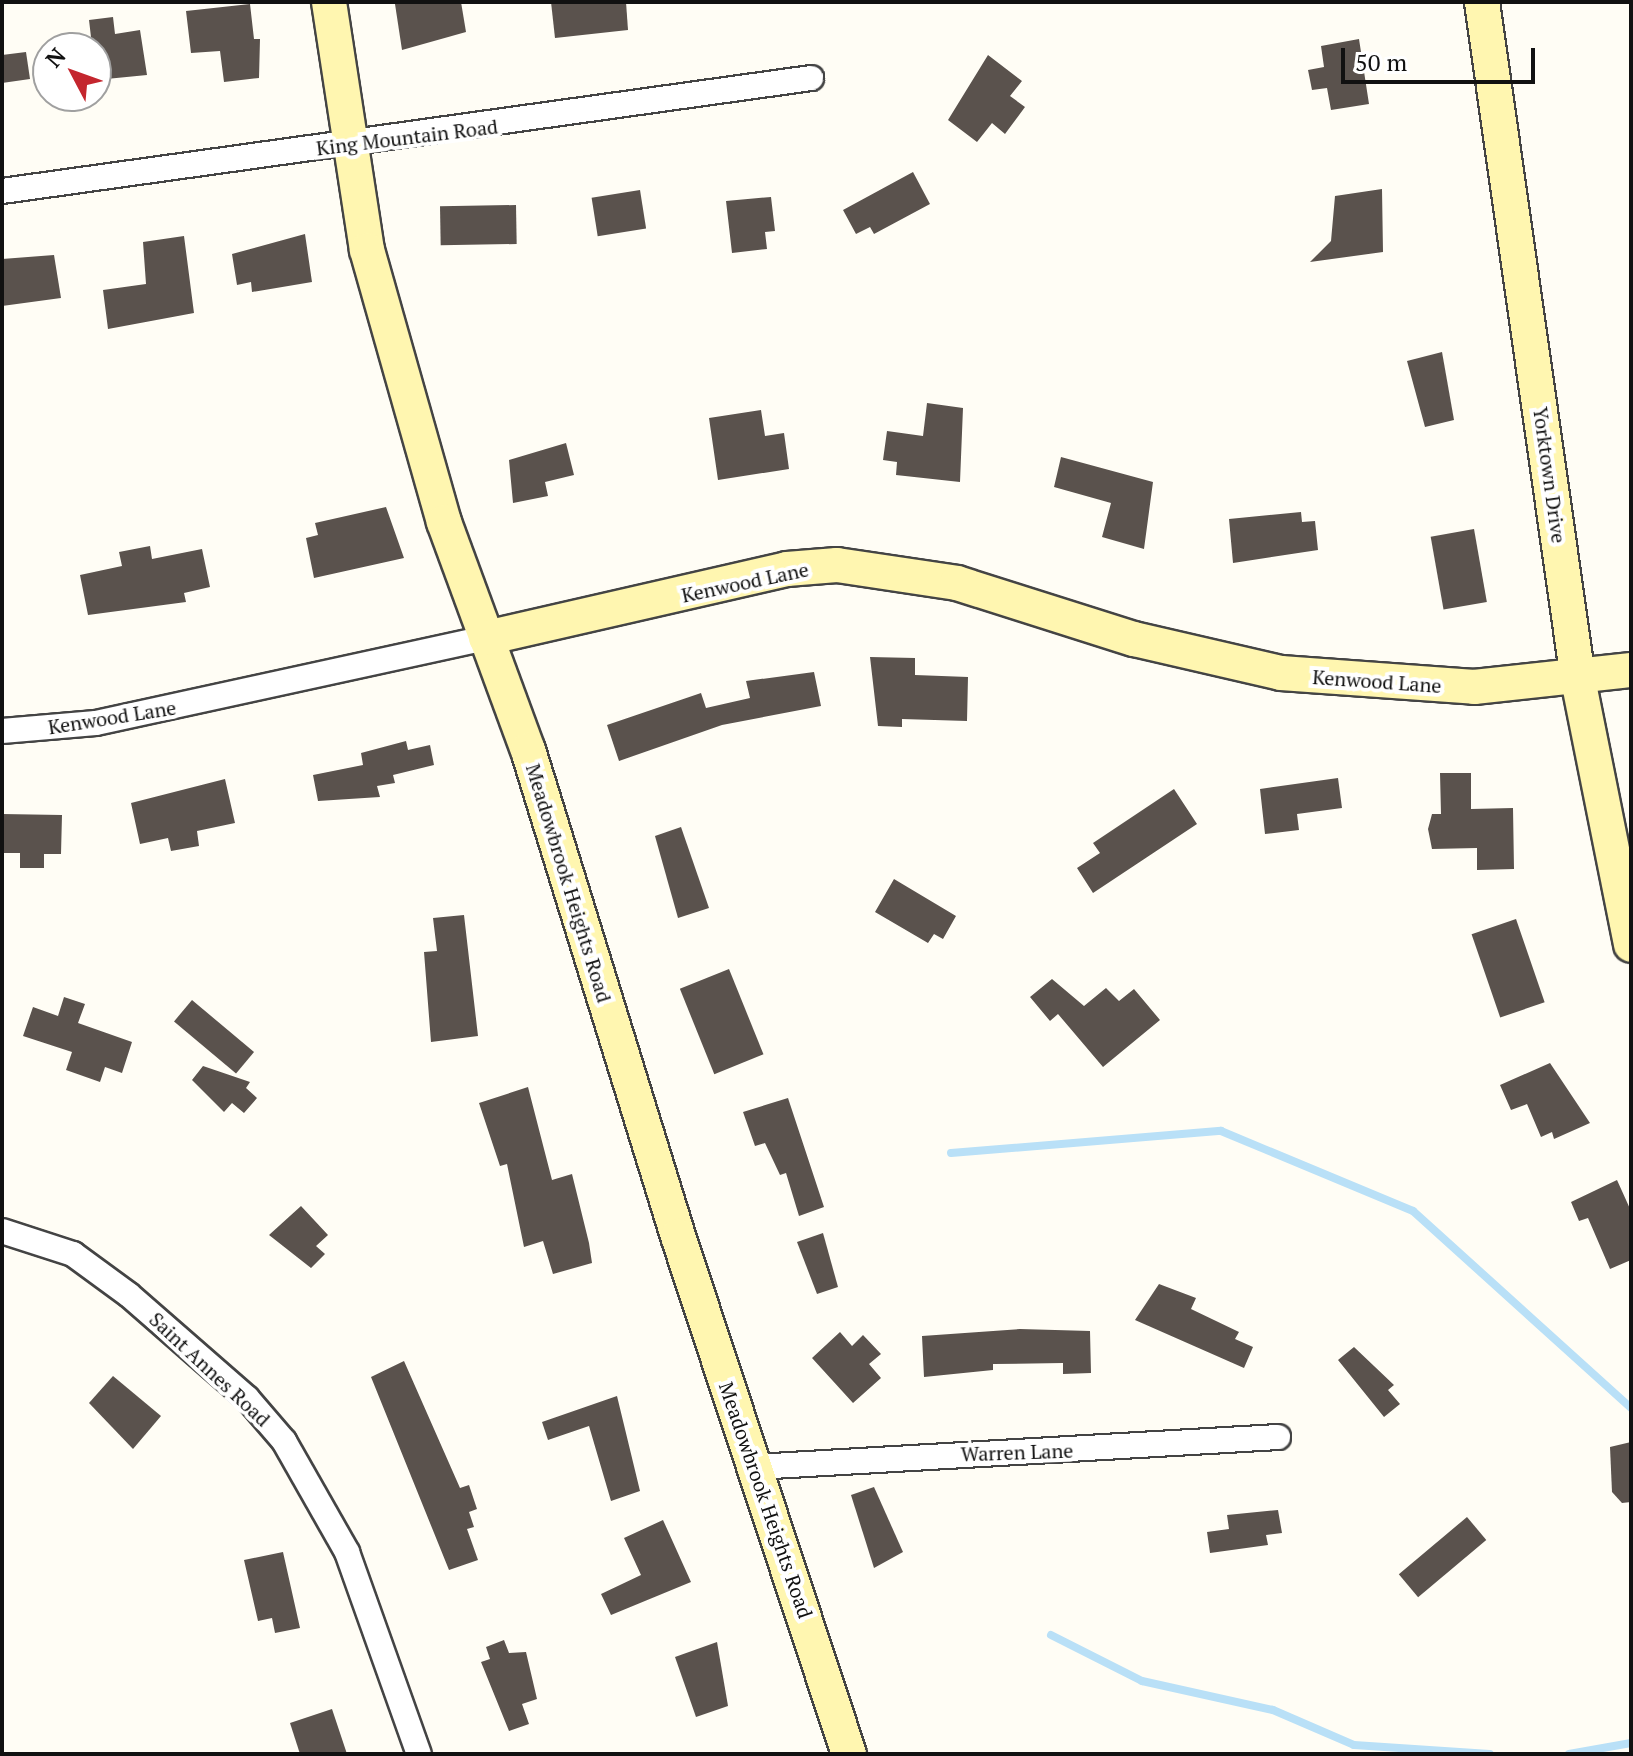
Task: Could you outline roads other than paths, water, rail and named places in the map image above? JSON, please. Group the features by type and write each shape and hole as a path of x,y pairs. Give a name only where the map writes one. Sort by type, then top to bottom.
{"street":[{"name":"Meadowbrook Heights Road","path":"329,2 346,145 367,250 444,522 566,865 755,1467 849,1754"},
{"name":"Yorktown Drive","path":"1482,2 1578,679 1631,945"},
{"name":"King Mountain Road","path":"2,191 811,78"},
{"name":"Kenwood Lane","path":"2,731 96,723 787,569 837,565 957,583 1134,639 1281,673 1426,686 1578,679 1631,670"},
{"name":"Saint Annes Road","path":"2,1231 73,1254 129,1295 247,1398 284,1441 347,1552 419,1754"},
{"name":"Warren Lane","path":"755,1467 1278,1437"}],"waterway":[{"path":"951,1153 1221,1131 1413,1211 1631,1408"},
{"path":"1051,1635 1142,1681 1273,1710 1354,1745 1490,1754"},
{"path":"1569,1754 1631,1743"}]}
